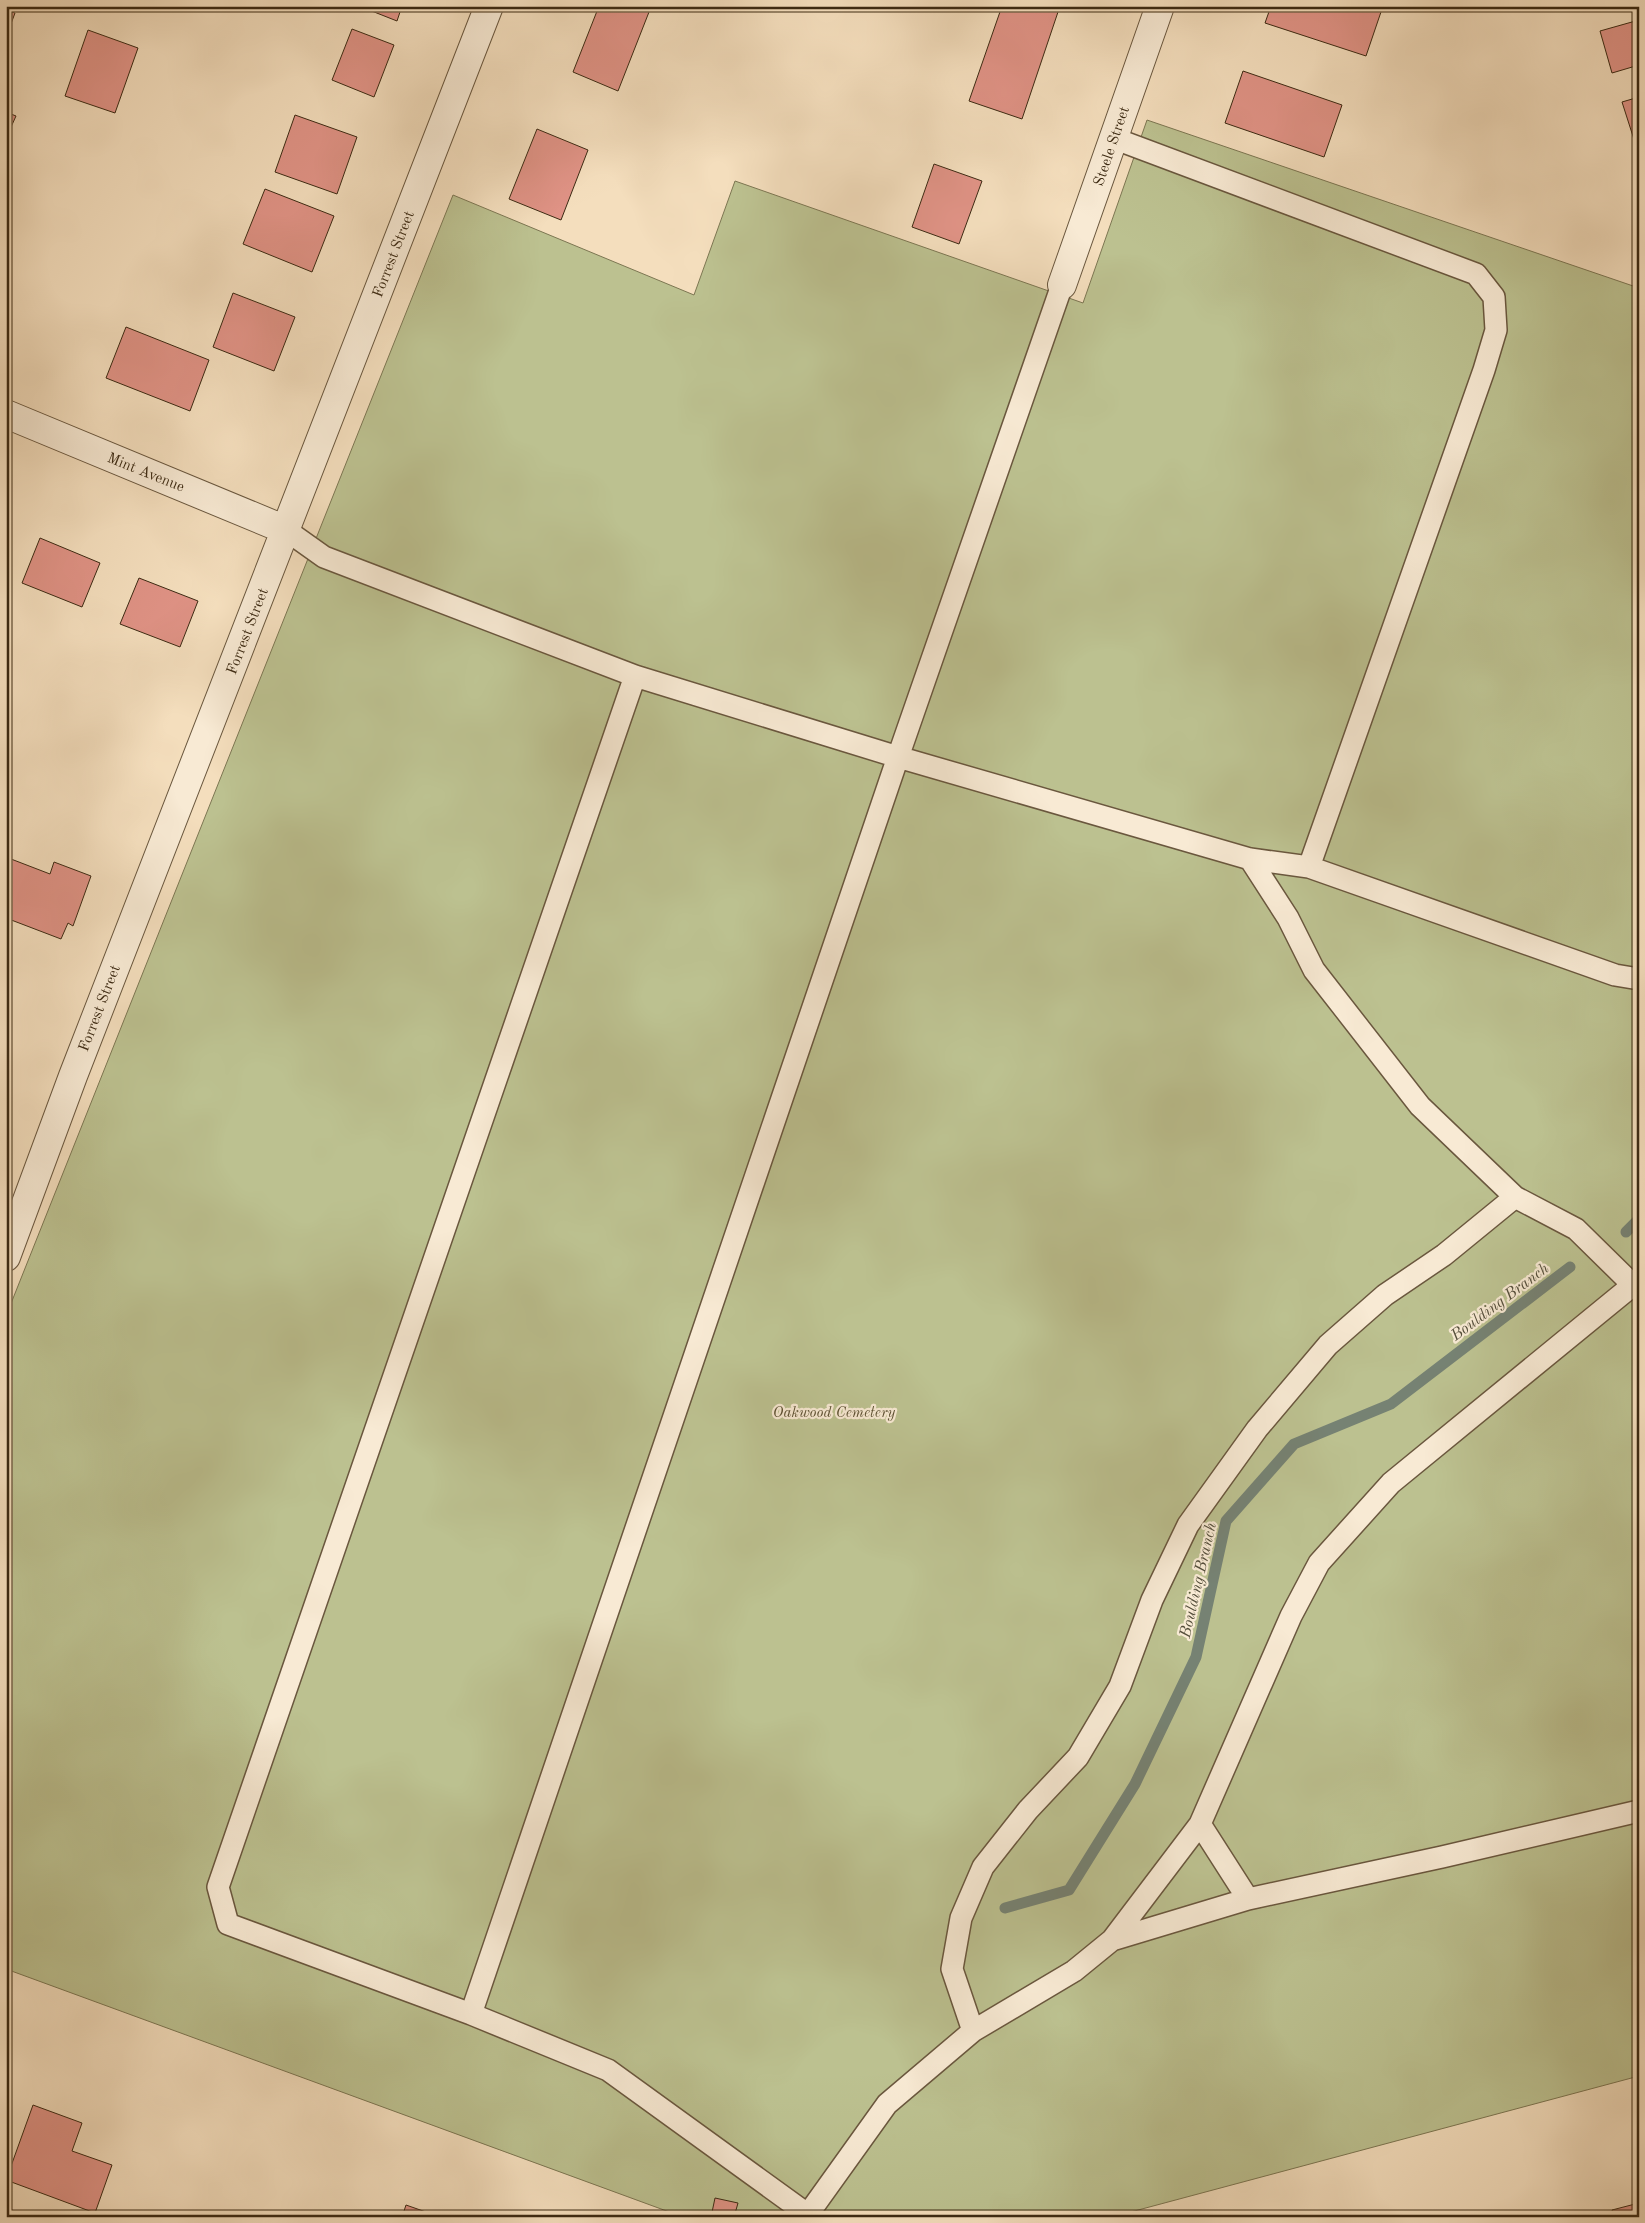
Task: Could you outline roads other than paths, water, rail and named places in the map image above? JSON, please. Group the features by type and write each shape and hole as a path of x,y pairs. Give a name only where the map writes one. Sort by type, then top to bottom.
{"street":[{"name":"Forrest Street","path":"6,1257 73,1076 489,6"},
{"name":"Steele Street","path":"1062,285 1160,6"},
{"name":"Mint Avenue","path":"6,414 286,530"}],"lane":[{"path":"1113,138 1476,274 1494,298 1496,330 1484,370 1309,867"},
{"path":"471,2014 898,757 1062,285"},
{"path":"286,530 324,557 635,676 898,757 1250,859 1309,867 1615,975 1639,979"},
{"path":"635,676 218,1887 228,1924 471,2014 608,2070 806,2215 887,2104 973,2031 1074,1971 1112,1940 1200,1824 1291,1616 1319,1563 1391,1483 1636,1286 1576,1229 1515,1197 1420,1106 1314,970 1288,918 1250,859"},
{"path":"973,2031 952,1969 961,1918 983,1868 1028,1810 1078,1757 1120,1686 1152,1600 1188,1525 1257,1429 1328,1345 1385,1295 1444,1255 1515,1197"},
{"path":"1112,1940 1248,1899 1442,1857 1639,1810"},
{"path":"1200,1824 1248,1899"}],"waterway":[{"name":"Boulding Branch","path":"1626,1232 1639,1219"},
{"name":"Boulding Branch","path":"1005,1908 1069,1890 1135,1784 1196,1657 1226,1521 1294,1444 1391,1404 1570,1267"}],"park label":[{"name":"Oakwood Cemetery","path":"834,1412"}]}
